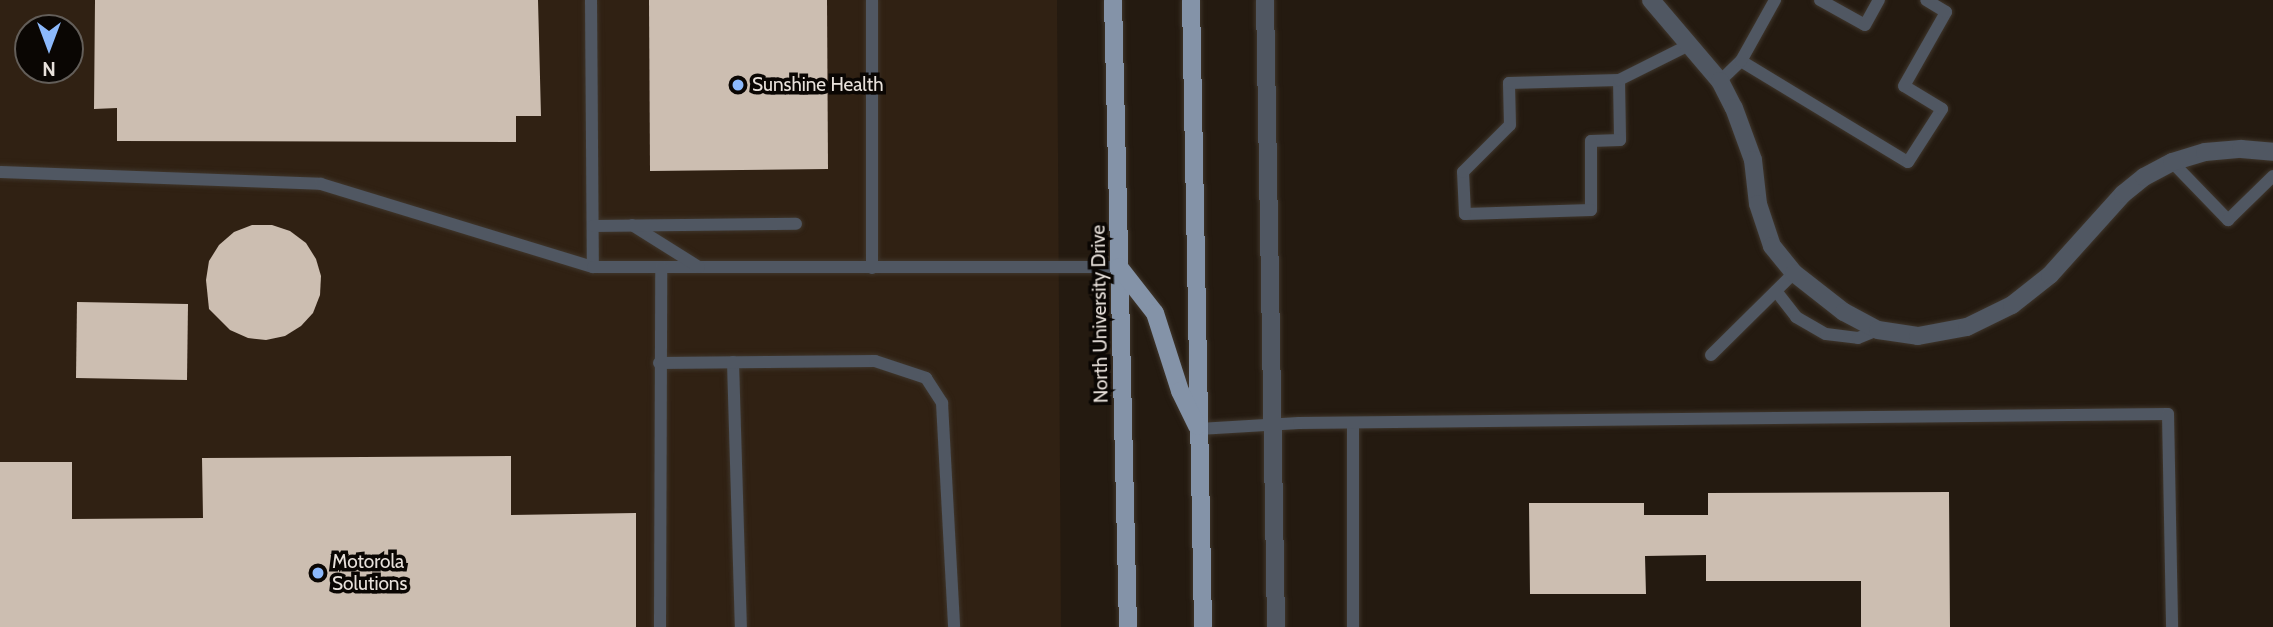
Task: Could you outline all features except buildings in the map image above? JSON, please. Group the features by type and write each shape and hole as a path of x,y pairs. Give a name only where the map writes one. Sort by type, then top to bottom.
{"main road":[{"name":"North University Drive","path":"1113,0 1128,627"},
{"path":"1191,0 1203,627"},
{"path":"1119,267 1155,313 1180,391 1199,429"}],"street":[{"path":"1265,0 1276,627"},
{"path":"1651,0 1720,81 1734,108 1753,160 1758,204 1772,246 1794,273 1844,312 1878,330 1918,336 1967,327 2012,305 2050,275 2123,194 2144,177 2172,162 2205,152 2241,149 2273,152"}],"lane":[{"path":"591,0 593,268"},
{"path":"872,0 872,268"},
{"path":"1720,81 1741,61 1775,0"},
{"path":"1820,0 1865,24 1879,0"},
{"path":"1741,61 1908,162 1942,109 1904,86 1946,12 1926,0"},
{"path":"1619,80 1620,140 1591,141 1591,210 1465,214 1463,172 1510,125 1509,83 1619,80 1689,45"},
{"path":"2172,162 2228,220 2273,176"},
{"path":"0,172 321,184 593,268 1119,267"},
{"path":"632,225 699,268"},
{"path":"593,226 796,225"},
{"path":"660,627 661,268"},
{"path":"1711,355 1794,273"},
{"path":"1776,291 1796,317 1826,334 1858,338 1878,330"},
{"path":"659,363 876,361 926,378 942,403 954,627"},
{"path":"733,362 741,627"},
{"path":"1199,429 1353,423 2168,414 2172,627"},
{"path":"1353,423 1353,627"}],"shaded area":[{"path":"0,0 1057,0 1061,627 0,627"}],"place":[{"name":"Sunshine Health","path":"738,85"},
{"name":"Motorola Solutions","path":"318,573"}]}
